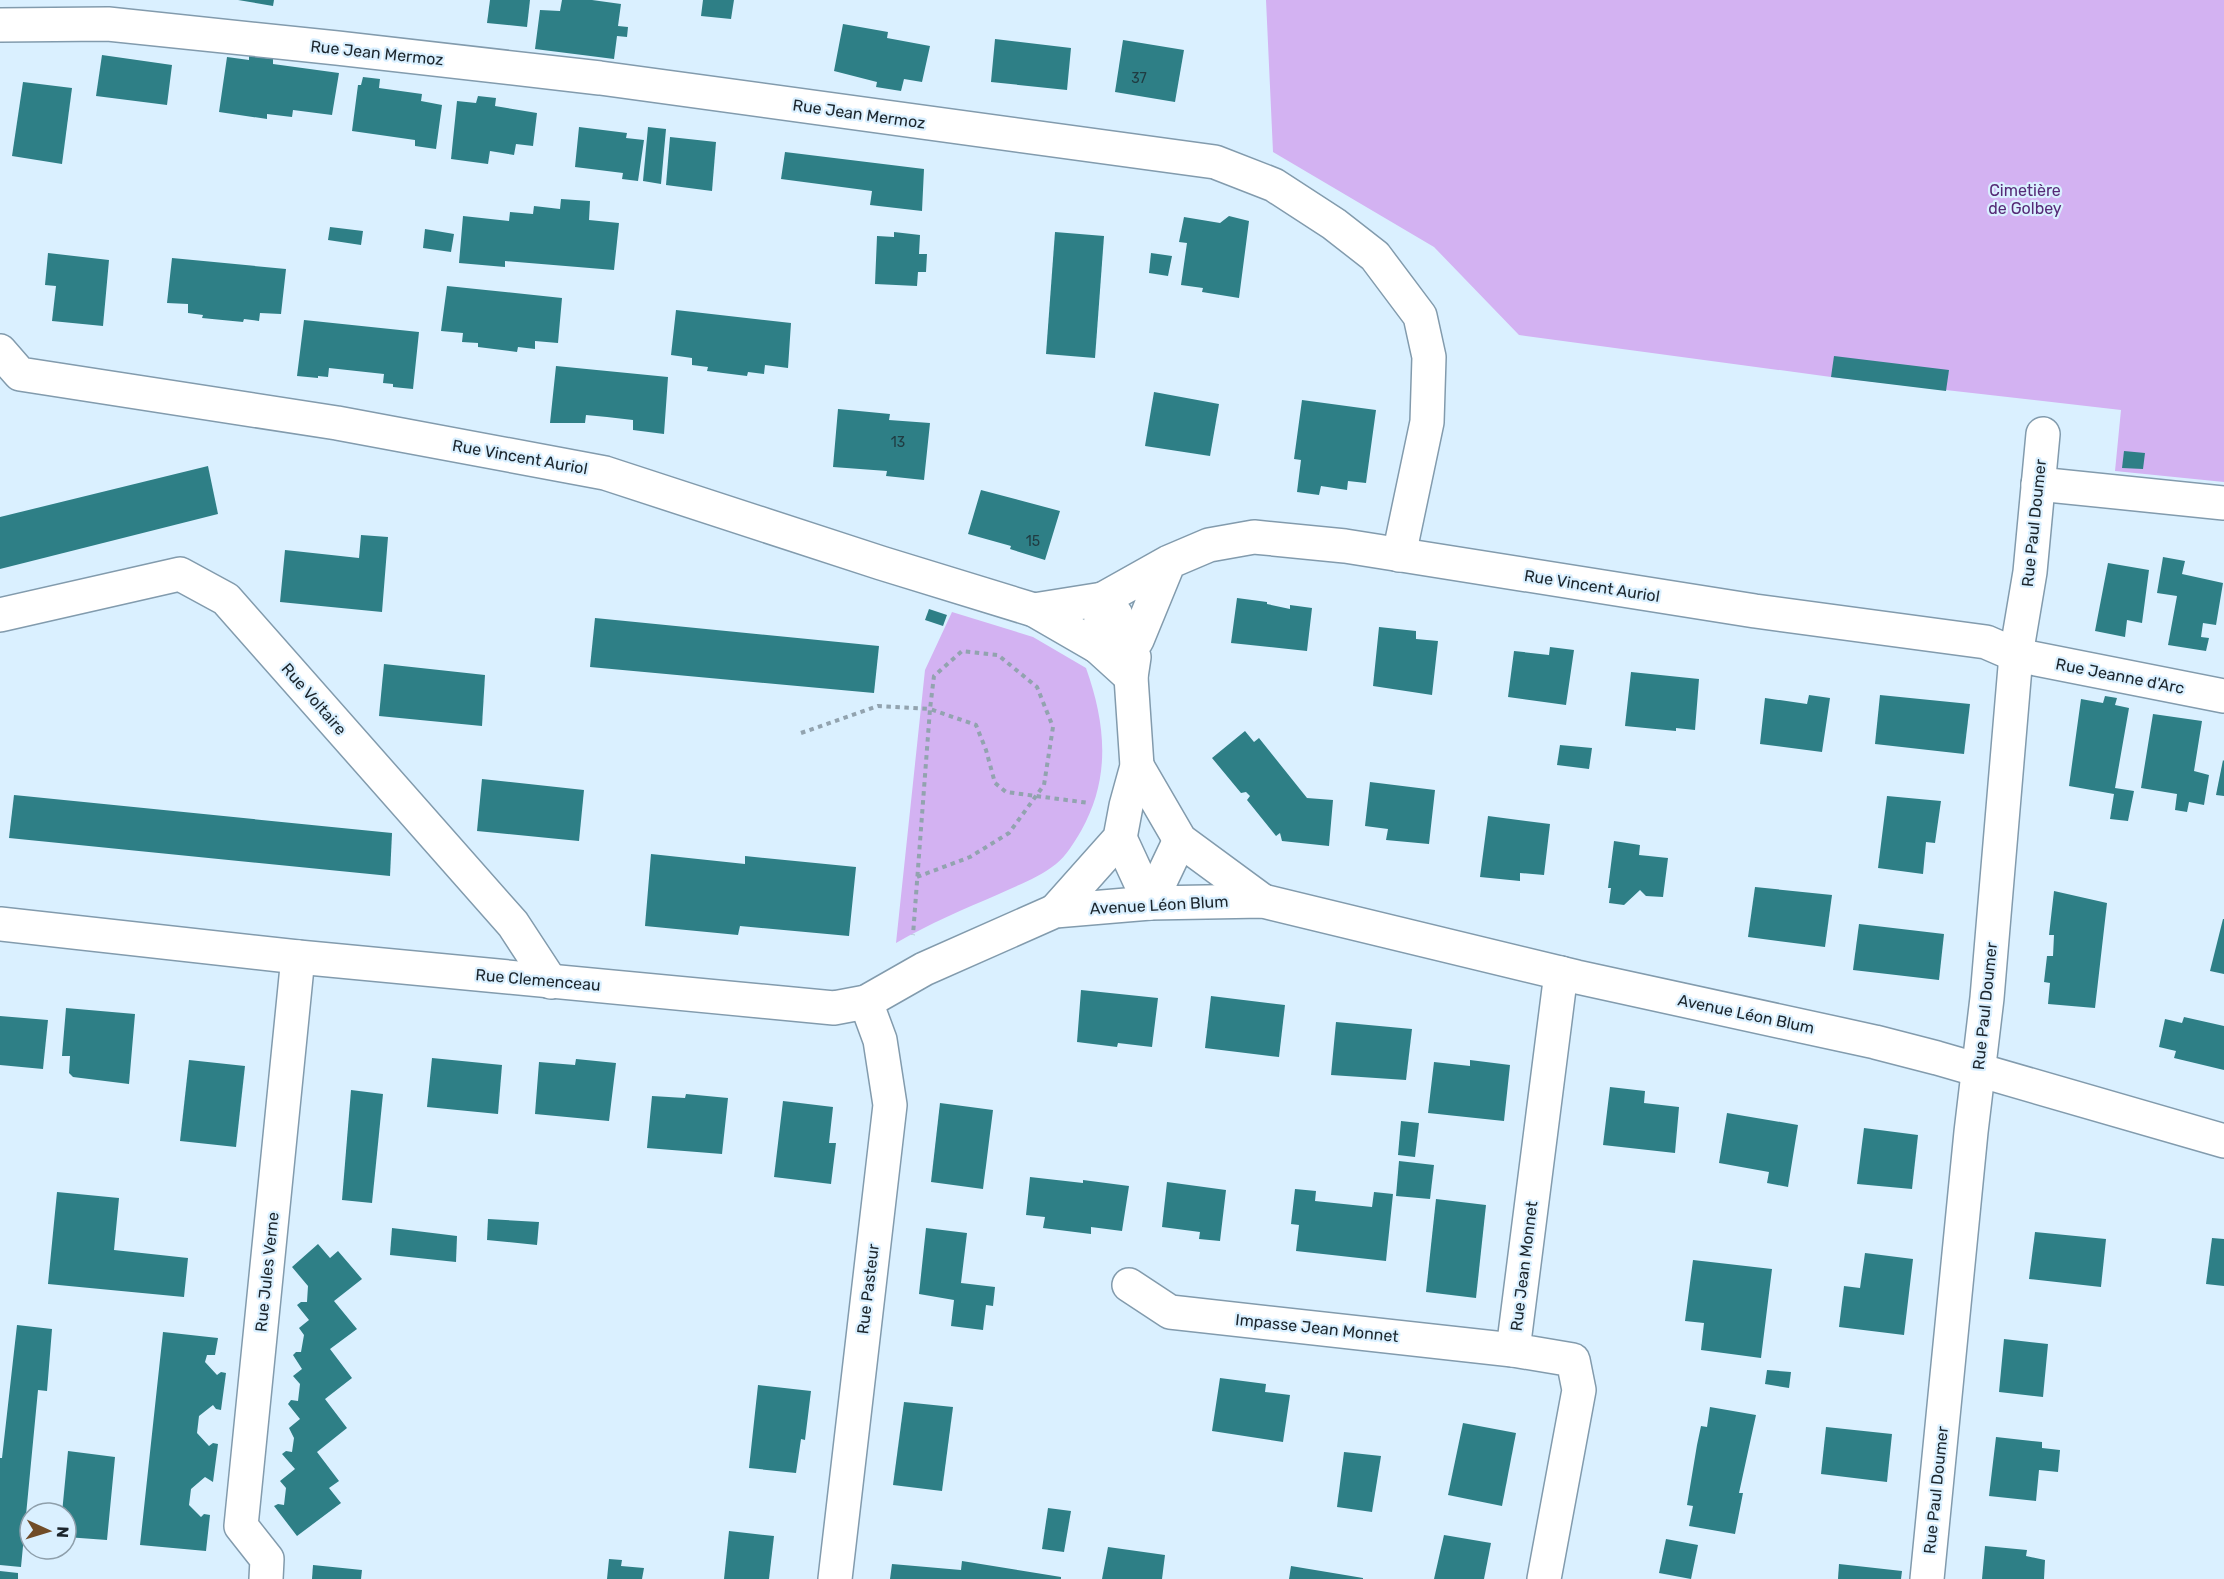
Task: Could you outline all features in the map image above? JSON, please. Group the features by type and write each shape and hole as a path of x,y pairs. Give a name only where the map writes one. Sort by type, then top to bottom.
{"street":[{"name":"Rue Jean Mermoz","path":"0,25 108,24 337,48 612,80 1215,162 1274,185 1334,224 1375,256 1420,316 1429,357 1426,422 1399,555"},
{"name":"Rue Vincent Auriol","path":"0,351 20,374 337,423 605,473 1034,610 1098,647 1131,677"},
{"name":"Rue Paul Doumer","path":"1927,1579 1987,998 2016,656 2030,572 2043,434"},
{"path":"2038,484 2224,503"},
{"name":"Rue Vincent Auriol","path":"1034,610 1104,599 1169,562 1209,545 1254,537 1345,546 1755,611 1986,642 2016,656"},
{"path":"1055,911 1120,838 1137,766 1131,677 1137,640 1169,562"},
{"name":"Rue Voltaire","path":"0,615 180,574 226,599 513,924 551,982"},
{"path":"1104,599 1137,640"},
{"path":"1104,599 1098,647 1137,640"},
{"name":"Rue Jeanne d'Arc","path":"2016,656 2224,696"},
{"name":"Avenue Léon Blum","path":"1137,766 1180,840 1263,901"},
{"path":"1120,838 1180,840 1150,903"},
{"path":"1120,838 1150,903"},
{"name":"Avenue Léon Blum","path":"1055,911 1150,903 1263,901 1561,973 1875,1042 1978,1069 2224,1141"},
{"name":"Rue Clemenceau","path":"0,924 298,957 834,1008 866,1002 924,969 1055,911"},
{"name":"Rue Jules Verne","path":"266,1579 267,1559 241,1526 298,957"},
{"name":"Rue Jean Monnet","path":"1544,1579 1579,1390 1573,1360 1513,1350 1561,973"},
{"name":"Rue Pasteur","path":"835,1579 890,1105 880,1040 866,1002"},
{"name":"Impasse Jean Monnet","path":"1129,1285 1170,1312 1513,1350"}],"path":[{"path":"917,877 970,856 1009,833 1044,785 1053,727 1037,687 998,655 963,651 934,676 917,877 913,950 924,969"},
{"path":"801,733 878,706 930,710 976,725 995,783 1006,792 1126,806"}],"green space":[{"name":"Cimetière de Golbey","path":"1266,0 2224,0 2224,482 2115,471 2121,410 1831,377 1519,335 1434,247 1273,152"},
{"path":"952,612 1033,637 1086,668 1093,689 1101,730 1101,771 1091,811 1073,845 1056,864 1029,880 921,929 896,943 925,670"}],"building":[{"path":"238,0 274,0 273,6"},
{"path":"490,0 530,0 527,27 487,23"},
{"path":"562,0 592,0 621,4 618,26 628,27 627,37 617,36 614,59 535,49 540,10 560,11"},
{"path":"703,0 734,0 731,19 701,16"},
{"path":"843,24 888,32 887,38 930,46 922,82 904,79 901,91 876,87 877,82 834,71"},
{"path":"995,39 1071,48 1067,90 991,82"},
{"path":"1123,40 1184,50 1175,102 1115,92"},
{"path":"102,55 172,65 167,105 96,96"},
{"path":"249,56 273,59 273,64 339,73 332,115 293,110 292,117 267,114 267,119 219,112 227,57 249,60"},
{"path":"363,77 380,79 379,88 422,94 421,101 442,105 436,149 415,146 415,140 352,131 358,85 361,85"},
{"path":"23,82 72,88 62,164 12,156"},
{"path":"478,96 496,98 495,106 537,113 533,146 516,144 514,155 490,151 488,164 451,159 457,101 476,103"},
{"path":"579,127 627,133 626,138 644,140 638,181 622,179 623,173 575,167"},
{"path":"648,127 666,129 661,184 643,181"},
{"path":"670,137 716,142 712,191 666,185"},
{"path":"785,152 924,169 922,211 870,205 872,191 781,179"},
{"path":"561,199 590,201 589,220 619,223 614,270 505,261 505,267 459,263 463,216 509,221 510,212 533,214 534,206 560,209"},
{"path":"1229,216 1249,221 1239,298 1202,292 1203,288 1181,285 1187,243 1179,242 1184,217 1220,223"},
{"path":"330,227 363,231 361,245 328,240"},
{"path":"425,229 454,234 451,252 423,248"},
{"path":"894,232 920,235 919,254 927,254 926,272 918,272 917,286 875,284 877,236 894,237"},
{"path":"1055,232 1104,236 1095,358 1046,354"},
{"path":"48,253 109,260 103,326 52,321 56,286 45,285"},
{"path":"1151,253 1172,256 1168,276 1149,273"},
{"path":"172,258 286,269 281,314 260,313 259,321 244,319 243,322 202,318 203,315 188,313 188,304 167,303"},
{"path":"447,286 562,298 558,343 535,341 535,349 518,347 517,352 478,347 478,343 462,342 463,333 441,331"},
{"path":"676,310 791,323 788,368 765,365 764,374 748,372 747,376 707,371 708,367 692,365 692,358 671,355"},
{"path":"304,320 419,332 413,389 393,387 393,384 383,383 384,374 329,368 328,377 297,376"},
{"path":"1834,356 1949,370 1946,391 1831,377"},
{"path":"556,366 668,377 664,434 633,430 633,420 607,417 586,415 585,423 550,423"},
{"path":"1154,392 1219,404 1210,456 1145,446"},
{"path":"1302,400 1376,410 1366,483 1348,481 1347,490 1321,486 1319,495 1297,492 1301,460 1294,459"},
{"path":"838,409 890,414 889,420 930,423 924,480 886,476 887,471 833,467"},
{"path":"2124,451 2145,453 2143,469 2122,468"},
{"path":"208,466 218,514 0,569 0,517"},
{"path":"981,490 1060,511 1045,560 1010,549 1011,546 968,534"},
{"path":"361,535 388,537 382,612 280,602 285,550 359,558"},
{"path":"2163,557 2185,561 2182,574 2223,583 2216,625 2203,623 2201,637 2209,638 2206,651 2168,645 2177,596 2157,593"},
{"path":"2108,563 2149,570 2142,623 2127,620 2125,637 2095,631"},
{"path":"1237,598 1267,602 1267,604 1290,609 1290,605 1312,608 1307,651 1231,643"},
{"path":"929,609 947,615 943,626 925,620"},
{"path":"595,618 879,646 874,693 590,667"},
{"path":"1379,627 1416,631 1416,639 1438,641 1432,695 1373,686"},
{"path":"1550,647 1574,650 1566,705 1508,697 1514,651 1549,655"},
{"path":"384,664 485,675 482,726 379,716"},
{"path":"1631,672 1699,679 1695,730 1676,728 1676,731 1625,726"},
{"path":"1809,695 1830,698 1822,752 1760,744 1765,698 1807,704"},
{"path":"1880,695 1970,704 1964,754 1875,744"},
{"path":"2105,696 2117,698 2115,705 2129,708 2115,788 2134,791 2128,821 2110,819 2114,794 2069,786 2081,699 2103,703"},
{"path":"2153,714 2202,721 2194,771 2209,775 2204,805 2189,802 2187,812 2175,810 2177,794 2141,788"},
{"path":"1245,731 1254,742 1259,738 1307,798 1333,800 1329,846 1282,841 1280,833 1276,836 1247,800 1250,796 1246,792 1241,793 1212,758"},
{"path":"1560,745 1592,748 1589,769 1557,765"},
{"path":"2224,761 2224,796 2216,795"},
{"path":"482,779 584,790 579,841 477,831"},
{"path":"1370,782 1435,790 1429,844 1386,840 1388,829 1365,826"},
{"path":"14,795 392,833 390,876 9,838"},
{"path":"1887,796 1941,801 1935,843 1926,842 1923,874 1878,868"},
{"path":"1488,816 1550,824 1544,875 1520,873 1520,881 1480,877"},
{"path":"1614,841 1640,845 1639,855 1668,858 1663,897 1646,896 1640,890 1624,905 1609,903 1611,888 1608,888"},
{"path":"651,854 745,864 745,856 856,867 849,936 740,926 738,935 645,926"},
{"path":"1755,887 1832,895 1825,947 1748,937"},
{"path":"2054,891 2107,903 2095,1008 2048,1004 2050,983 2044,982 2047,956 2053,956 2054,935 2049,935"},
{"path":"2224,919 2224,974 2210,971"},
{"path":"1859,924 1944,934 1939,980 1853,970"},
{"path":"1081,990 1158,998 1152,1047 1118,1043 1117,1047 1077,1042"},
{"path":"1211,996 1285,1005 1279,1057 1205,1048"},
{"path":"66,1008 135,1014 129,1084 73,1077 69,1073 70,1056 62,1056"},
{"path":"0,1016 48,1020 43,1069 0,1065"},
{"path":"2184,1017 2224,1026 2224,1070 2174,1058 2176,1051 2159,1047 2165,1019 2182,1023"},
{"path":"1336,1022 1412,1029 1406,1080 1331,1075"},
{"path":"432,1058 502,1065 498,1114 427,1107"},
{"path":"576,1059 616,1063 609,1121 535,1114 539,1062 575,1065"},
{"path":"189,1060 245,1066 236,1147 180,1141"},
{"path":"1470,1060 1510,1065 1504,1121 1428,1113 1434,1062 1470,1066"},
{"path":"1610,1087 1645,1091 1644,1103 1679,1107 1675,1153 1603,1145"},
{"path":"351,1090 383,1094 372,1203 342,1200"},
{"path":"686,1094 728,1098 722,1154 647,1148 652,1096 685,1098"},
{"path":"783,1101 833,1107 829,1143 836,1143 831,1184 774,1177"},
{"path":"940,1103 993,1110 983,1189 931,1182"},
{"path":"1727,1113 1798,1125 1788,1187 1767,1183 1769,1172 1719,1163"},
{"path":"1401,1121 1419,1123 1415,1157 1398,1155"},
{"path":"1864,1128 1918,1135 1912,1189 1857,1184"},
{"path":"1399,1161 1434,1165 1430,1199 1396,1196"},
{"path":"1030,1177 1083,1183 1083,1180 1129,1186 1122,1231 1091,1227 1091,1234 1043,1228 1045,1217 1026,1215"},
{"path":"1167,1182 1226,1190 1220,1241 1199,1239 1200,1232 1162,1227"},
{"path":"1295,1189 1316,1191 1315,1201 1372,1207 1374,1192 1393,1194 1386,1261 1296,1251 1299,1225 1291,1224"},
{"path":"57,1192 119,1198 114,1250 188,1258 184,1297 48,1284"},
{"path":"1436,1199 1486,1205 1476,1298 1426,1292"},
{"path":"488,1219 539,1222 537,1245 487,1240"},
{"path":"392,1228 457,1236 456,1262 390,1255"},
{"path":"926,1228 967,1233 961,1283 995,1287 993,1306 986,1305 983,1330 951,1326 954,1300 919,1294"},
{"path":"2035,1232 2106,1239 2101,1287 2029,1279"},
{"path":"2212,1238 2224,1239 2224,1286 2206,1284"},
{"path":"318,1244 330,1258 338,1251 362,1279 334,1301 357,1329 330,1349 352,1378 325,1399 347,1428 317,1452 339,1481 329,1488 341,1503 297,1536 274,1506 284,1505 286,1488 280,1481 295,1469 282,1454 286,1451 292,1452 294,1438 289,1428 300,1419 288,1404 291,1400 298,1401 300,1384 293,1376 302,1369 293,1355 301,1352 304,1335 299,1328 309,1320 297,1305 307,1302 308,1286 292,1267"},
{"path":"1865,1253 1913,1259 1904,1335 1839,1327 1844,1286 1860,1288"},
{"path":"1693,1260 1772,1269 1761,1358 1701,1350 1704,1323 1685,1321"},
{"path":"17,1325 52,1329 47,1391 38,1390 27,1501 18,1501 18,1561 22,1561 21,1567 0,1565 0,1458 2,1458"},
{"path":"163,1332 218,1338 215,1355 207,1355 205,1362 217,1375 221,1372 226,1373 221,1410 216,1409 213,1405 199,1416 197,1433 209,1446 213,1443 218,1444 213,1482 205,1477 191,1489 189,1505 201,1517 204,1514 210,1515 206,1551 140,1545"},
{"path":"2004,1339 2048,1344 2043,1397 1999,1392"},
{"path":"1767,1370 1791,1372 1789,1388 1765,1384"},
{"path":"1220,1378 1266,1384 1265,1392 1290,1395 1283,1442 1212,1431"},
{"path":"758,1385 811,1391 805,1440 801,1439 796,1473 749,1468"},
{"path":"904,1402 953,1407 942,1491 893,1485"},
{"path":"1710,1407 1756,1415 1739,1493 1743,1493 1735,1534 1689,1526 1693,1506 1687,1505 1697,1445 1701,1426 1707,1427"},
{"path":"1463,1423 1516,1433 1502,1506 1448,1495"},
{"path":"1826,1427 1892,1434 1887,1482 1821,1474"},
{"path":"1996,1437 2042,1442 2042,1448 2060,1450 2058,1472 2039,1470 2036,1501 1989,1496"},
{"path":"68,1451 115,1457 107,1540 78,1538 78,1501 63,1501"},
{"path":"1344,1452 1381,1456 1372,1512 1337,1507"},
{"path":"1048,1508 1071,1511 1064,1552 1042,1549"},
{"path":"729,1531 774,1536 769,1579 724,1579"},
{"path":"1444,1535 1491,1543 1484,1579 1434,1579"},
{"path":"1666,1539 1698,1545 1691,1579 1659,1573"},
{"path":"1985,1546 2027,1550 2026,1556 2045,1560 2044,1579 1982,1579"},
{"path":"1108,1547 1165,1555 1162,1579 1102,1579"},
{"path":"609,1559 622,1560 621,1566 644,1568 642,1579 607,1579"},
{"path":"962,1561 1061,1577 1061,1579 890,1579 892,1564 961,1570"},
{"path":"1839,1564 1902,1571 1901,1579 1838,1579"},
{"path":"313,1565 362,1570 361,1579 312,1579"},
{"path":"1291,1566 1363,1578 1363,1579 1289,1579"},
{"path":"0,1571 18,1573 18,1579 0,1579"}]}
